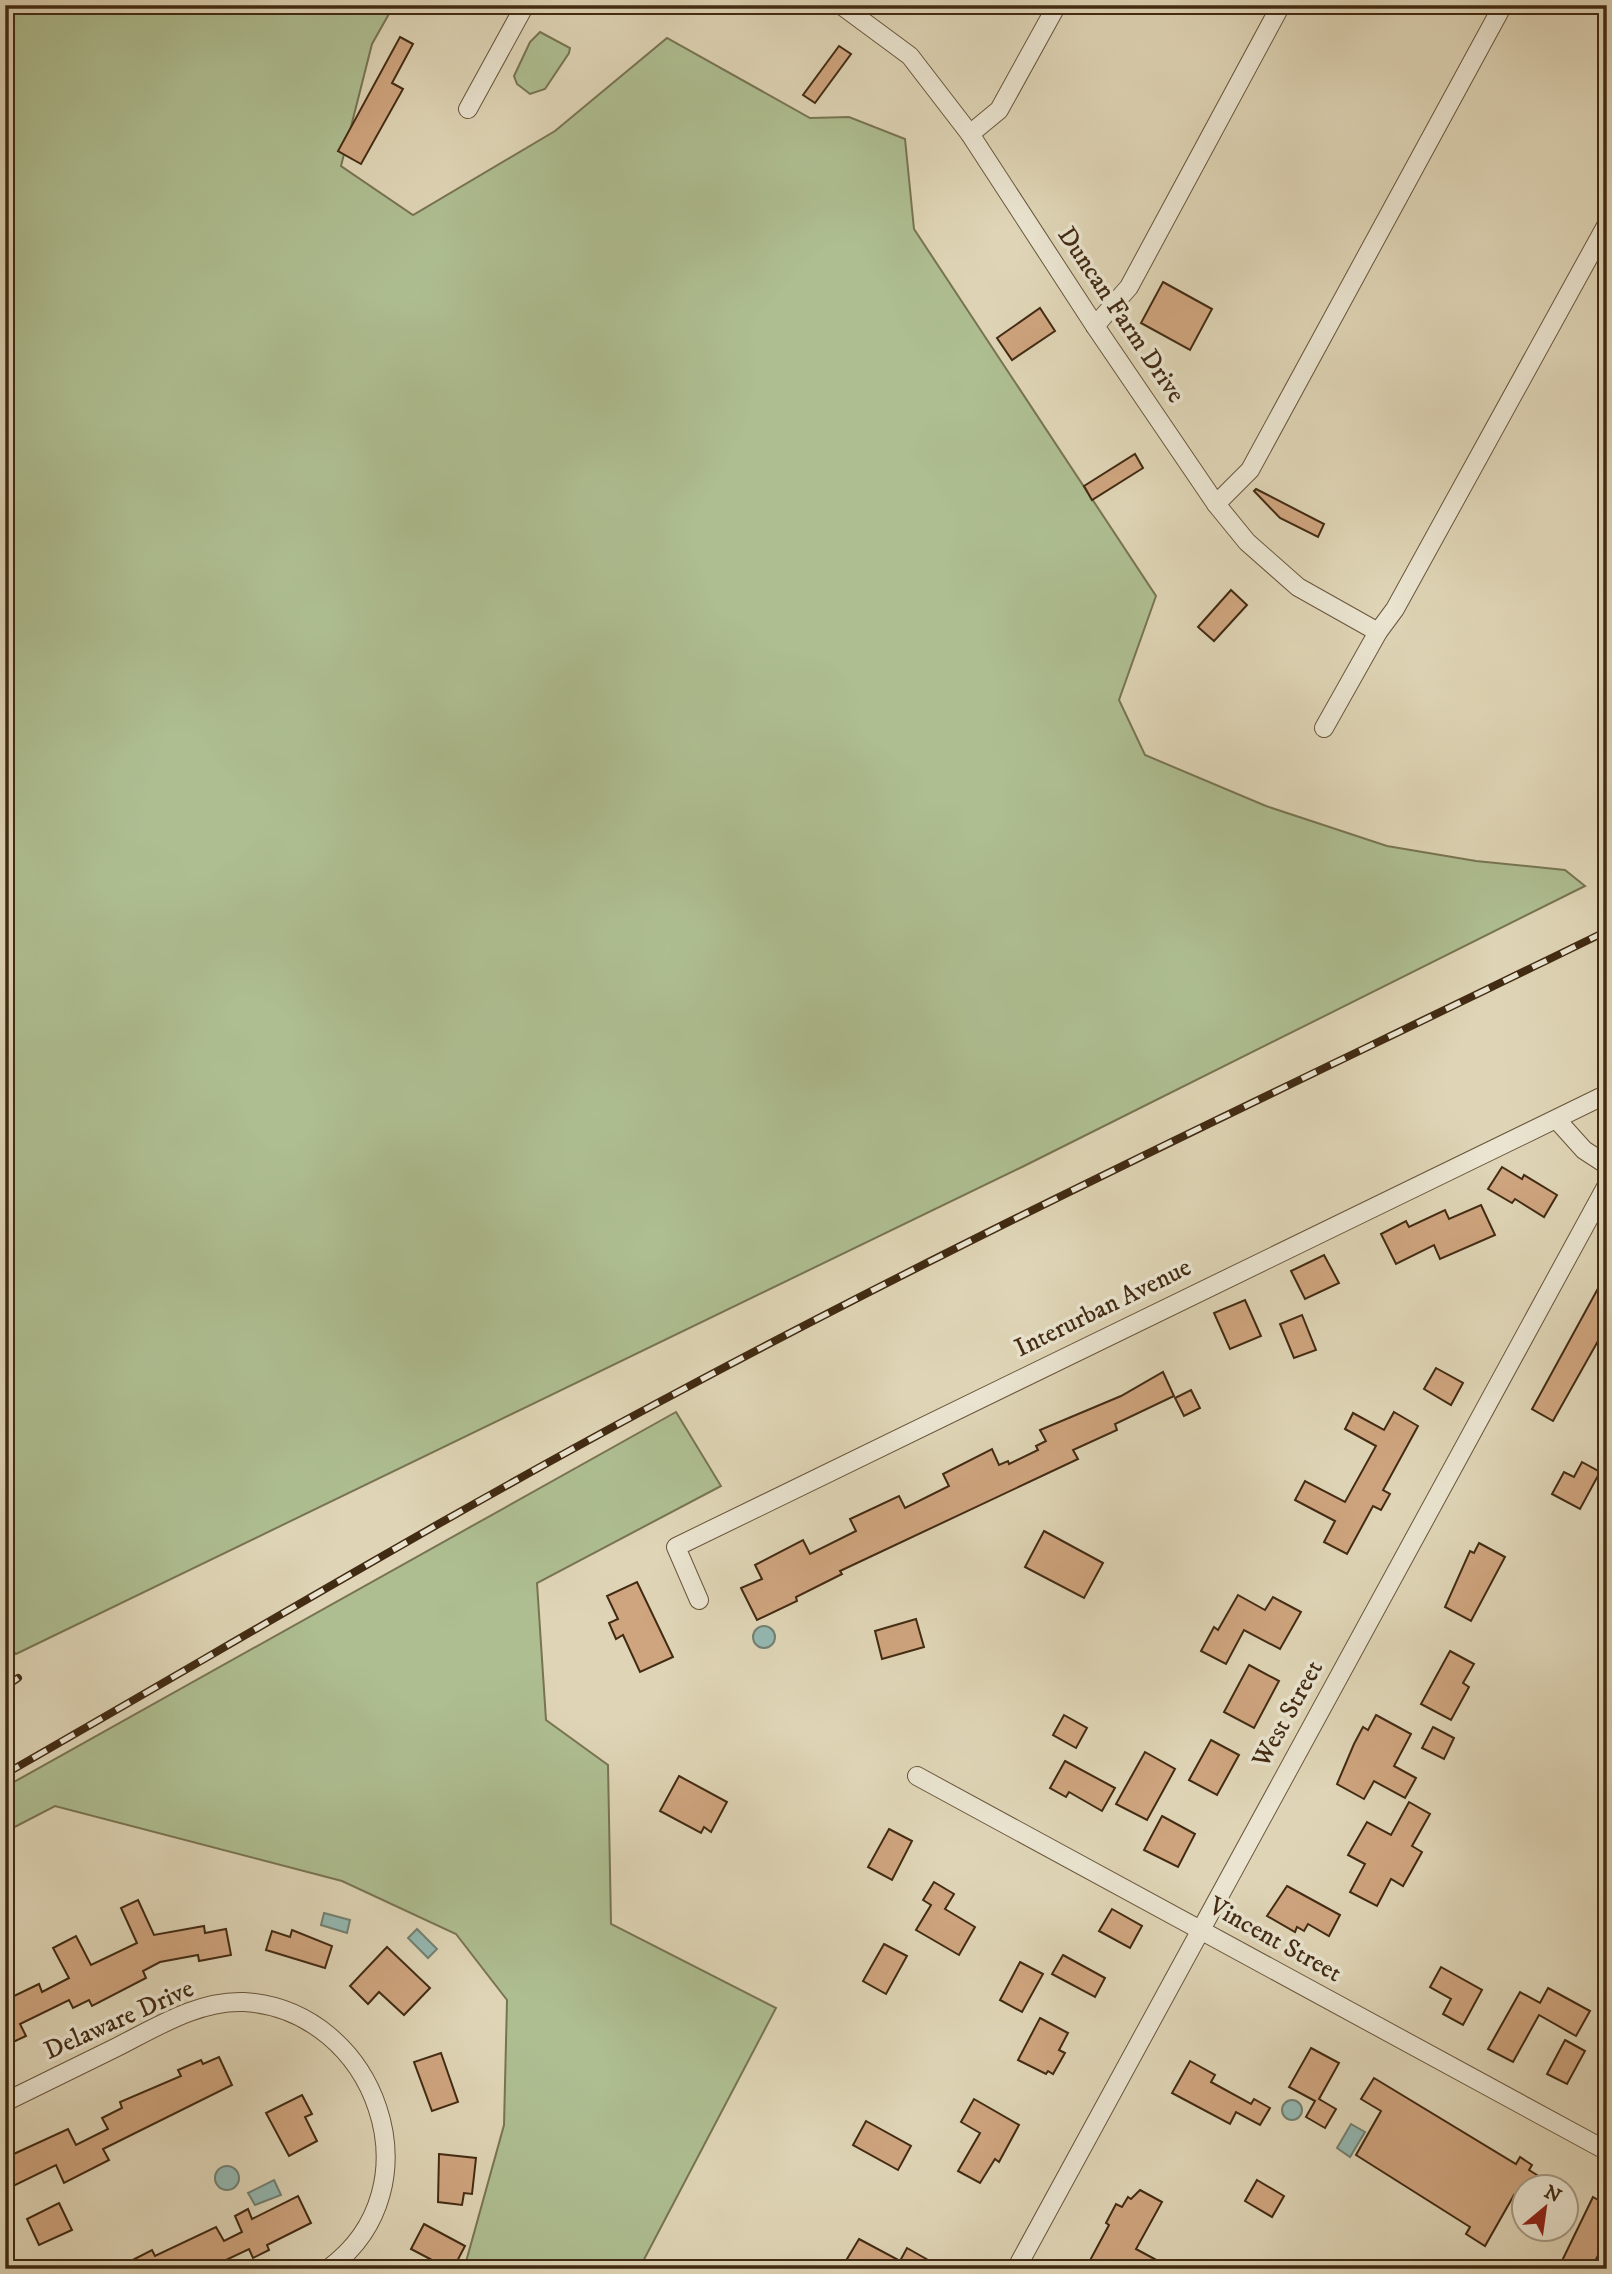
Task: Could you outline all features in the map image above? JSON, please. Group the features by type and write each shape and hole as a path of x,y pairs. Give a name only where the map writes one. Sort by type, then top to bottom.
{"street":[{"path":"468,109 525,5"},
{"name":"Duncan Farm Drive","path":"841,5 910,56 970,134 1216,505 1247,542 1278,573 1378,632"},
{"path":"970,134 999,110 1057,5"},
{"path":"1095,326 1129,287 1281,5"},
{"path":"1216,505 1250,470 1503,5"},
{"path":"1324,728 1378,632 1395,609 1607,224"},
{"name":"Interurban Avenue","path":"699,1600 676,1547 1495,1146 1558,1120 1607,1094"},
{"path":"1558,1120 1584,1150 1607,1165"},
{"name":"West Street","path":"1016,2269 1607,1185"},
{"name":"Vincent Street","path":"917,1776 1607,2151"},
{"name":"Delaware Drive","path":"5,2102 180,2016 221,2004 243,2002 272,2007 301,2018 324,2032 361,2072 379,2109 385,2134 386,2176 367,2228 355,2245 328,2269"}],"green space":[{"path":"5,5 394,5 372,44 341,166 413,215 555,131 667,38 810,118 849,117 905,139 914,229 1156,596 1119,700 1145,755 1266,806 1387,846 1476,861 1565,870 1585,886 1022,1167 16,1654 5,1644"},
{"path":"540,32 570,48 545,89 530,94 517,84 514,76 530,42"},
{"path":"676,1412 721,1486 537,1583 546,1720 608,1765 611,1924 776,2008 639,2269 464,2269 504,2125 507,2000 456,1934 342,1881 55,1806 5,1832 5,1787"}],"water":[{"path":"764,1626 772,1629 775,1637 772,1645 764,1648 756,1645 753,1637 756,1629"},
{"path":"324,1913 350,1920 347,1933 321,1925"},
{"path":"417,1929 437,1949 428,1958 408,1938"},
{"path":"1292,2100 1299,2103 1302,2110 1299,2117 1292,2120 1285,2117 1282,2110 1285,2103"},
{"path":"1351,2124 1365,2132 1350,2157 1337,2148"},
{"path":"227,2166 236,2169 239,2178 236,2187 227,2190 218,2187 215,2178 218,2169"},
{"path":"274,2180 281,2195 255,2205 248,2193"}],"building":[{"path":"400,37 413,44 392,83 403,89 361,164 338,151"},
{"path":"839,46 851,54 815,103 803,95"},
{"path":"1163,282 1212,309 1190,350 1141,323"},
{"path":"1040,308 1055,331 1012,360 997,338"},
{"path":"1135,454 1143,468 1092,500 1084,486"},
{"path":"1256,489 1324,524 1318,537 1280,518 1254,491"},
{"path":"1231,590 1247,605 1214,641 1198,627"},
{"path":"1502,1167 1522,1179 1524,1175 1557,1195 1544,1217 1515,1199 1512,1203 1488,1189"},
{"path":"1481,1205 1495,1235 1440,1259 1434,1245 1396,1264 1381,1234 1406,1221 1409,1227 1445,1210 1449,1219"},
{"path":"1324,1255 1339,1283 1305,1299 1291,1271"},
{"path":"1607,1272 1607,1325 1553,1421 1532,1409"},
{"path":"1245,1300 1261,1336 1230,1349 1214,1313"},
{"path":"1302,1315 1316,1350 1294,1358 1280,1324"},
{"path":"1436,1368 1463,1383 1451,1405 1424,1389"},
{"path":"1163,1372 1174,1396 1115,1424 1117,1430 1073,1450 1078,1459 840,1571 842,1574 796,1597 797,1601 757,1620 741,1588 762,1579 755,1565 803,1540 810,1554 856,1531 850,1519 899,1496 905,1508 949,1486 943,1474 992,1449 999,1465 1008,1461 1009,1464 1038,1450 1036,1446 1046,1441 1040,1430 1121,1396"},
{"path":"1191,1390 1200,1408 1184,1416 1175,1398"},
{"path":"1394,1412 1418,1426 1383,1490 1390,1494 1381,1510 1373,1506 1347,1554 1324,1542 1335,1521 1295,1500 1305,1481 1345,1502 1376,1446 1345,1429 1353,1413 1384,1430"},
{"path":"1582,1462 1600,1472 1580,1509 1552,1494 1564,1472 1574,1477"},
{"path":"1044,1531 1103,1563 1084,1598 1025,1567"},
{"path":"1479,1543 1505,1557 1471,1621 1445,1607 1470,1551 1474,1553"},
{"path":"637,1582 673,1657 640,1672 623,1635 616,1639 609,1623 618,1619 607,1596"},
{"path":"1238,1595 1265,1610 1273,1597 1301,1612 1280,1649 1244,1630 1226,1664 1201,1651 1214,1627 1218,1630"},
{"path":"916,1619 924,1647 882,1659 875,1631"},
{"path":"1450,1651 1474,1664 1463,1683 1469,1687 1451,1720 1421,1704"},
{"path":"1249,1665 1279,1681 1254,1728 1224,1712"},
{"path":"1064,1715 1087,1728 1076,1748 1053,1735"},
{"path":"1376,1715 1411,1734 1394,1766 1416,1778 1405,1798 1374,1781 1364,1799 1337,1784 1363,1727 1368,1730"},
{"path":"1433,1727 1454,1738 1444,1759 1422,1748"},
{"path":"1211,1740 1239,1755 1217,1795 1189,1780"},
{"path":"1145,1752 1175,1769 1147,1820 1116,1804"},
{"path":"1065,1761 1115,1788 1102,1811 1069,1792 1066,1797 1050,1788"},
{"path":"679,1776 727,1802 711,1832 704,1827 701,1833 660,1811"},
{"path":"1409,1802 1430,1814 1412,1846 1422,1852 1403,1886 1391,1879 1377,1906 1350,1892 1365,1864 1348,1855 1367,1822 1391,1835"},
{"path":"1162,1816 1195,1834 1178,1867 1144,1850"},
{"path":"889,1829 912,1841 892,1880 868,1867"},
{"path":"934,1882 954,1894 945,1909 975,1927 959,1955 916,1930 931,1905 923,1900"},
{"path":"1287,1886 1340,1915 1329,1936 1308,1924 1304,1931 1297,1927 1295,1932 1267,1916"},
{"path":"138,1900 154,1935 204,1926 205,1933 226,1929 231,1955 199,1961 198,1955 160,1962 143,1971 146,1978 92,2006 89,2000 73,2008 69,2000 20,2024 26,2036 11,2043 5,2032 5,1993 8,1999 39,1984 42,1992 69,1978 53,1948 76,1936 91,1965 137,1943 121,1908"},
{"path":"1112,1909 1142,1926 1130,1948 1099,1931"},
{"path":"292,1930 332,1946 325,1968 266,1950 272,1931 290,1937"},
{"path":"884,1944 907,1956 886,1994 863,1981"},
{"path":"387,1947 430,1988 404,2015 379,1992 368,2004 350,1986"},
{"path":"1063,1955 1105,1978 1095,1997 1052,1974"},
{"path":"1020,1962 1043,1974 1022,2012 1000,2000"},
{"path":"1441,1967 1482,1990 1463,2025 1443,2014 1451,1999 1430,1987"},
{"path":"1548,1988 1590,2011 1576,2036 1539,2015 1513,2062 1488,2049 1520,1992 1540,2003"},
{"path":"1040,2018 1068,2033 1059,2050 1065,2053 1053,2074 1048,2071 1046,2074 1018,2060"},
{"path":"1565,2040 1585,2051 1567,2084 1547,2074"},
{"path":"1311,2048 1339,2063 1319,2099 1336,2109 1325,2128 1306,2117 1315,2101 1289,2087"},
{"path":"441,2053 458,2102 432,2111 414,2062"},
{"path":"219,2057 232,2085 103,2149 109,2160 64,2183 56,2165 5,2190 5,2158 68,2129 76,2145 108,2129 102,2118 122,2108 120,2102 181,2076 178,2070 201,2060 203,2064"},
{"path":"1190,2061 1215,2075 1211,2082 1251,2104 1254,2099 1270,2108 1260,2125 1236,2112 1230,2124 1172,2093"},
{"path":"1374,2078 1516,2164 1520,2157 1532,2165 1529,2170 1532,2172 1510,2172 1510,2202 1485,2246 1466,2234 1470,2227 1356,2155 1381,2111 1361,2099"},
{"path":"302,2095 312,2114 305,2117 317,2141 289,2156 266,2113"},
{"path":"974,2099 1019,2125 999,2162 995,2159 980,2183 958,2171 980,2133 961,2122"},
{"path":"866,2121 911,2146 898,2170 853,2145"},
{"path":"439,2154 476,2158 472,2194 464,2193 462,2205 438,2202"},
{"path":"1257,2180 1284,2196 1272,2217 1245,2201"},
{"path":"1140,2190 1162,2202 1136,2249 1173,2269 1097,2269 1088,2264 1109,2225 1106,2223 1116,2204 1122,2207 1128,2197 1131,2199"},
{"path":"298,2196 311,2223 267,2245 269,2250 253,2258 249,2249 207,2269 115,2269 152,2250 155,2256 216,2227 224,2241 242,2232 235,2216 248,2209 252,2219"},
{"path":"1593,2197 1607,2205 1607,2238 1591,2269 1558,2269 1571,2242 1580,2242 1580,2224"},
{"path":"59,2203 72,2230 39,2245 27,2219"},
{"path":"424,2224 465,2246 453,2269 427,2269 432,2260 411,2249"},
{"path":"859,2239 900,2261 907,2248 944,2269 864,2269 847,2259"}],"railway":[{"path":"5,1774 508,1485 792,1332 1140,1157 1607,931"},
{"path":"5,1687 18,1678"}]}
